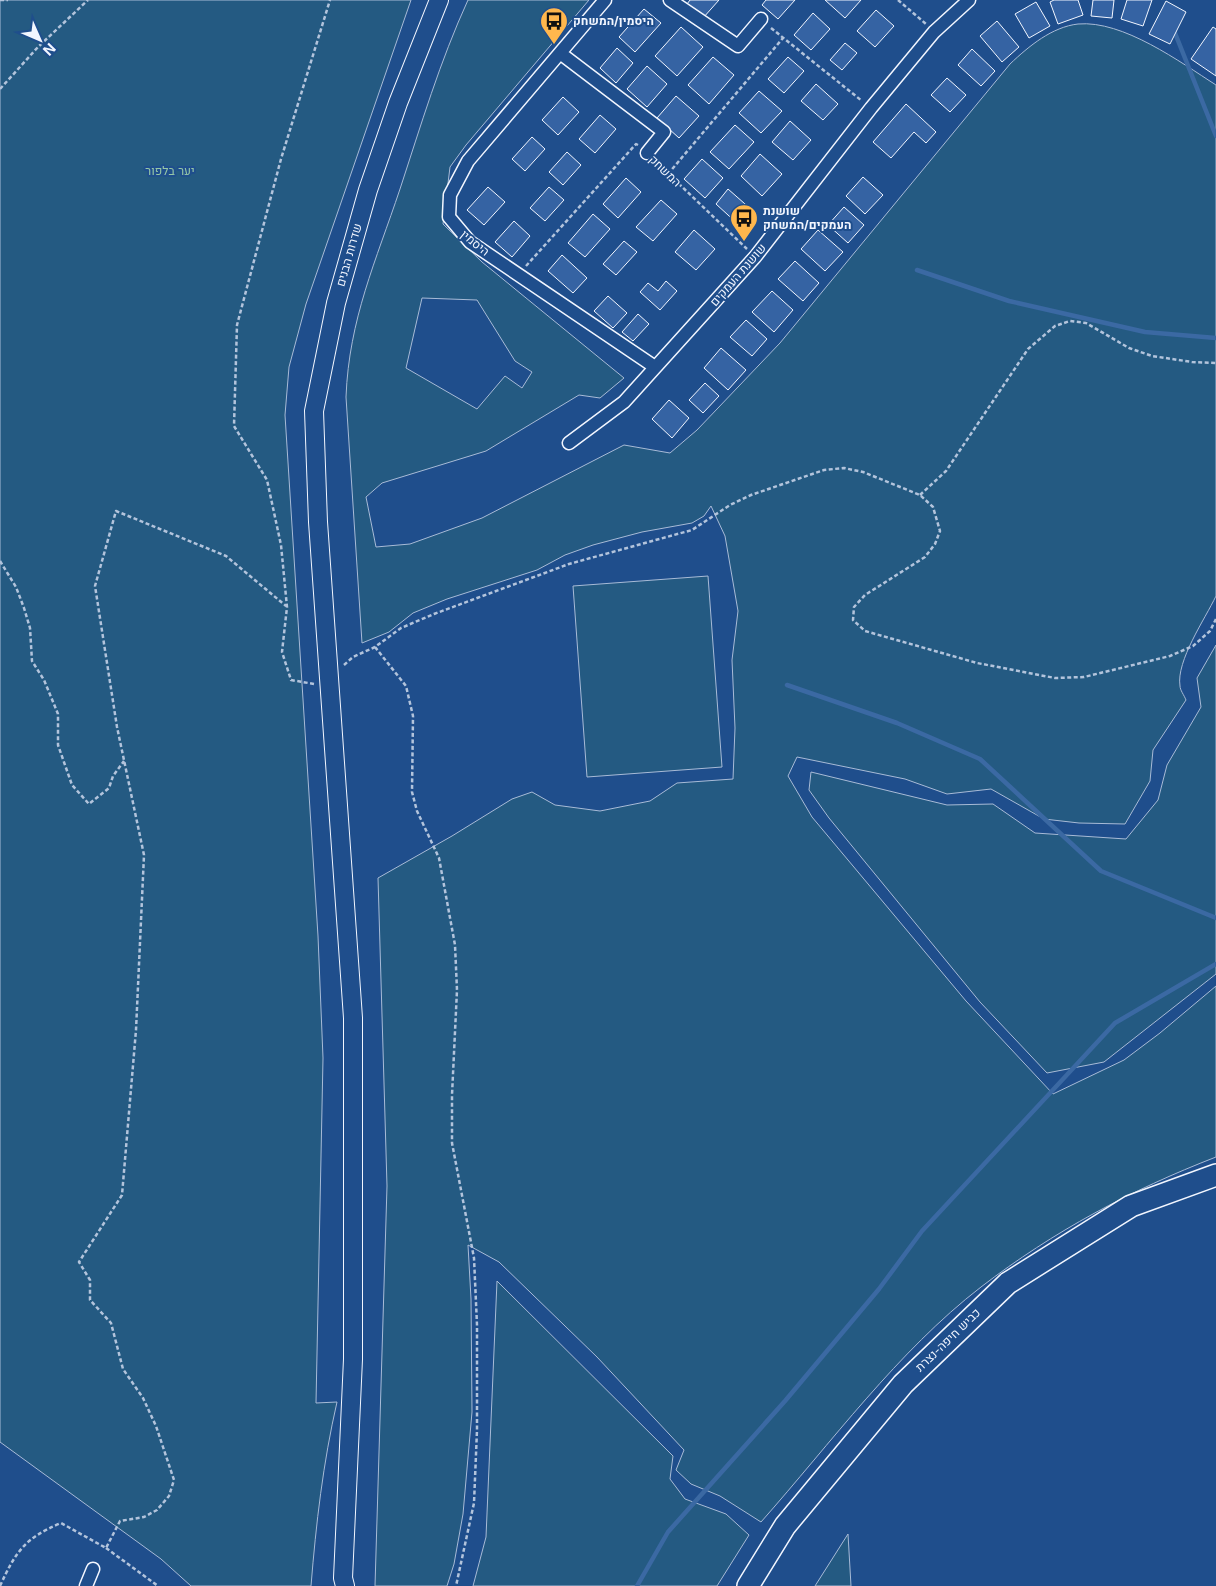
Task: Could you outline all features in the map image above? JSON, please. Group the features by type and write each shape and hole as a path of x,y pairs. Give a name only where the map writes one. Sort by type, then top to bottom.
{"highway":[{"name":"כביש חיפה-נצרת","path":"748,1586 785,1526 902,1384 1008,1283 1131,1206 1216,1175"}],"main road":[{"name":"שדרות הבנים","path":"345,1586 343,1578 352,1359 353,1018 318,522 314,411 336,303 368,190 398,102 439,0"}],"street":[{"name":"היסמין","path":"605,0 468,161 450,196 449,217 470,242 655,367"},
{"path":"670,0 738,46 761,19"},
{"name":"שושנת העמקים","path":"569,443 624,402 755,256 870,108 934,32 968,0"},
{"name":"המשחק","path":"560,53 664,132 646,153"},
{"path":"86,1586 93,1569"}],"path":[{"path":"0,0 8,0"},
{"path":"0,90 38,46 88,0"},
{"path":"330,0 281,159 237,325 234,426 267,480 281,545 287,607 282,652 292,680 330,687 340,668 353,657 375,647 401,628 569,564 692,530 730,505 751,495 824,470 844,468 862,472 920,495 933,506 940,531 936,544 925,557 865,595 854,607 853,620 865,631 977,663 1054,678 1084,677 1170,656 1193,646 1210,631 1216,619"},
{"path":"898,0 934,32"},
{"path":"761,19 870,108"},
{"path":"668,174 783,38"},
{"path":"519,275 636,144 646,153"},
{"name":"המשחק","path":"646,153 755,256"},
{"path":"920,495 946,471 1028,349 1055,326 1070,321 1086,323 1129,348 1152,356 1192,362 1216,362"},
{"path":"106,1548 120,1521 144,1517 157,1510 169,1496 174,1480 156,1426 143,1398 123,1369 111,1323 90,1300 90,1280 79,1262 122,1195 136,1030 144,856 124,761 95,586 116,511 226,556 287,607"},
{"path":"0,561 16,587 24,608 30,628 32,661 44,680 58,714 58,745 72,785 89,804 109,788 113,776 124,761"},
{"path":"375,647 406,686 413,716 412,792 417,811 440,858 455,945 457,990 452,1095 452,1143 474,1258 478,1430 474,1503 456,1586"},
{"path":"0,1586 19,1551 37,1533 61,1523 106,1548 158,1586"}],"green space":[{"name":"יער בלפור","path":"0,0 411,0 306,304 289,367 285,415 318,936 323,1058 316,1403 337,1402 321,1494 311,1586 191,1586 161,1559 0,1442"},
{"path":"468,0 589,0 466,145 450,167 443,224 482,262 624,378 600,398 579,395 486,451 382,483 366,497 376,547 410,544 482,518 624,445 670,453 697,430 780,343 1010,64 1033,44 1050,33 1078,24 1113,29 1132,35 1150,44 1216,85 1216,596 1192,640 1182,665 1180,686 1186,700 1153,750 1150,781 1125,824 1079,823 1044,819 991,789 947,794 905,779 797,757 788,776 812,817 966,1001 1053,1094 1124,1060 1160,1033 1216,986 1216,1157 1154,1183 1094,1213 1037,1248 981,1287 951,1312 893,1369 761,1522 720,1496 691,1484 676,1470 684,1450 597,1357 499,1262 468,1245 471,1299 472,1412 463,1514 454,1564 447,1586 375,1586 387,1186 378,878 512,799 532,792 555,805 600,811 650,801 677,783 733,779 735,728 732,660 738,611 725,536 711,506 704,516 692,523 642,532 593,545 565,555 537,570 447,599 413,613 389,632 362,643 346,397 352,342 373,266 431,93","holes":["422,298 477,300 515,361 532,372 522,388 505,376 477,409 406,368"]},
{"path":"708,576 722,767 587,777 573,586"},
{"path":"1216,645 1216,974 1104,1062 1047,1073 980,1002 829,818 809,790 811,772 947,805 993,804 1035,833 1126,839 1158,800 1167,765 1201,707 1197,678"},
{"path":"497,1281 673,1456 670,1479 685,1499 726,1514 749,1535 717,1586 473,1586 486,1537"},
{"path":"848,1534 851,1586 815,1586"}],"building":[{"path":"690,0 719,0 703,18 687,4"},
{"path":"766,0 795,0 778,19 762,5"},
{"path":"825,0 861,0 845,18"},
{"path":"1054,0 1078,0 1083,15 1058,24 1050,2"},
{"path":"1093,0 1114,0 1112,18 1091,16"},
{"path":"1127,0 1152,0 1143,26 1121,19"},
{"path":"1166,1 1186,12 1170,44 1149,34"},
{"path":"1036,2 1050,26 1029,38 1015,14"},
{"path":"644,9 661,23 635,52 619,37"},
{"path":"876,10 894,26 875,47 857,31"},
{"path":"813,13 830,29 811,50 794,35"},
{"path":"997,21 1019,47 1002,62 980,36"},
{"path":"681,27 703,47 677,76 655,56"},
{"path":"1213,27 1216,29 1216,76 1191,59"},
{"path":"845,43 857,53 842,70 830,60"},
{"path":"617,48 633,63 616,83 600,68"},
{"path":"972,49 995,71 981,86 958,65"},
{"path":"713,57 734,75 709,104 688,85"},
{"path":"788,57 804,71 784,93 768,79"},
{"path":"647,66 667,84 647,107 627,89"},
{"path":"947,78 966,95 950,112 931,95"},
{"path":"816,84 838,104 823,120 801,101"},
{"path":"759,91 782,111 761,133 739,113"},
{"path":"676,96 699,116 679,138 657,118"},
{"path":"563,97 579,112 558,135 542,120"},
{"path":"906,104 936,132 926,143 914,132 891,158 873,142"},
{"path":"600,115 616,129 595,153 579,139"},
{"path":"790,121 811,140 793,160 772,142"},
{"path":"735,125 754,142 729,169 710,152"},
{"path":"532,137 545,149 525,171 512,159"},
{"path":"567,152 581,165 563,185 549,172"},
{"path":"760,154 782,174 762,196 741,176"},
{"path":"702,159 723,178 705,198 684,179"},
{"path":"863,177 883,195 865,214 846,196"},
{"path":"626,178 641,192 618,218 603,204"},
{"path":"488,187 505,202 484,225 467,210"},
{"path":"549,187 564,200 545,221 530,208"},
{"path":"728,189 753,211 740,226 716,204"},
{"path":"661,200 677,214 653,241 636,227"},
{"path":"844,207 864,225 848,243 828,225"},
{"path":"593,214 610,229 585,257 568,243"},
{"path":"514,221 530,236 512,257 495,242"},
{"path":"694,230 715,249 696,270 675,252"},
{"path":"818,230 843,252 825,271 801,249"},
{"path":"624,241 637,252 616,275 603,264"},
{"path":"562,255 587,278 573,293 548,271"},
{"path":"795,261 819,283 803,301 778,279"},
{"path":"666,281 677,291 660,310 640,292 648,283 658,291"},
{"path":"772,291 793,310 774,332 752,312"},
{"path":"608,296 627,313 613,328 594,311"},
{"path":"638,314 649,324 633,341 622,332"},
{"path":"746,320 767,339 752,356 730,337"},
{"path":"721,348 746,370 728,390 704,368"},
{"path":"705,383 719,396 703,413 689,400"},
{"path":"669,400 689,418 672,438 652,419"}],"waterway":[{"path":"1173,28 1216,136"},
{"path":"917,270 1009,301 1145,332 1216,338"},
{"path":"787,685 897,723 980,759 1101,871 1216,918"},
{"path":"637,1586 668,1532 785,1401 879,1289 922,1231 1115,1023 1216,964"}],"place":[{"name":"היסמין/המשחק","path":"554,45"},
{"name":"שושנת העמקים/המשחק","path":"744,242"}]}
